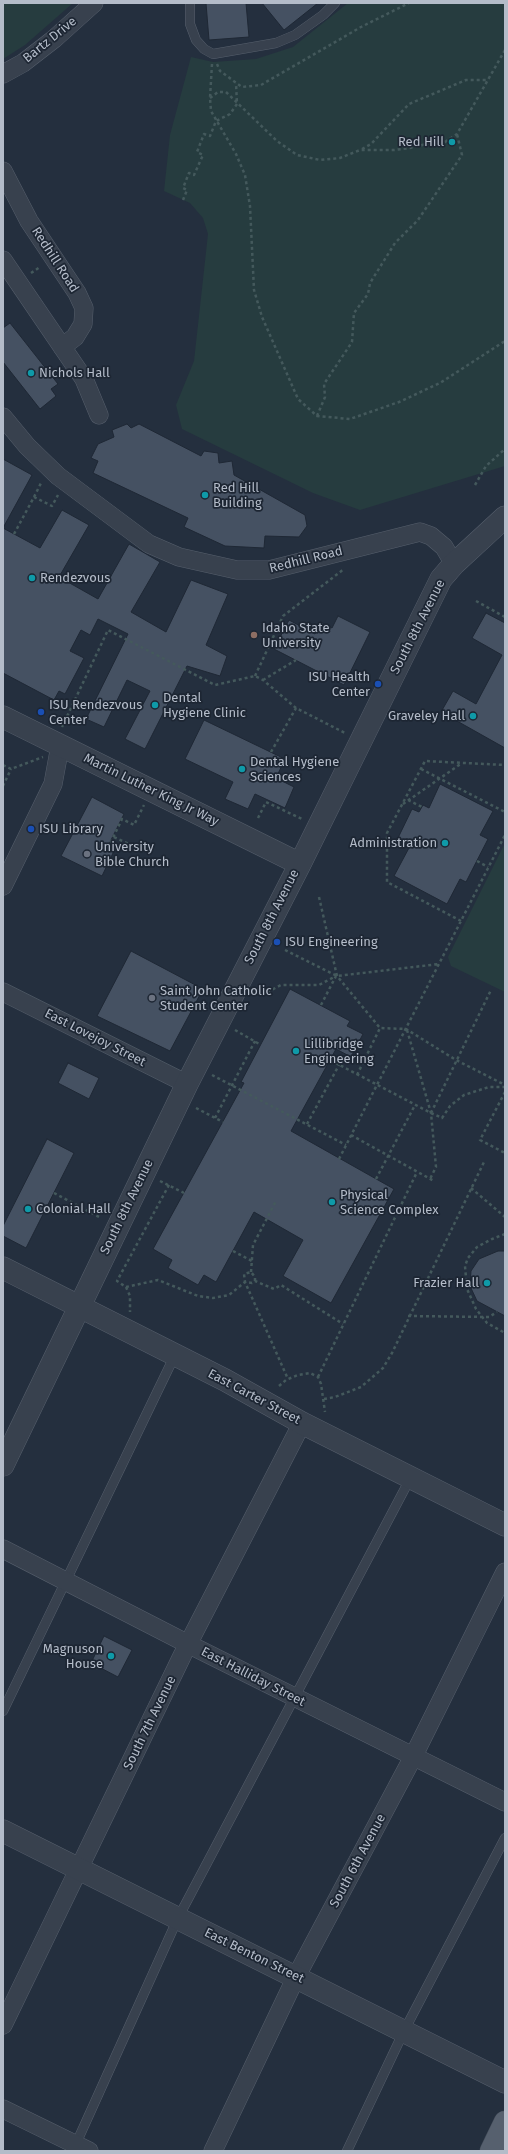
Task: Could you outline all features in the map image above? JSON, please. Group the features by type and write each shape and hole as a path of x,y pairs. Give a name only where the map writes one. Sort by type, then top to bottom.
{"main road":[{"path":"491,2151 505,2122"}],"street":[{"name":"Bartz Drive","path":"3,74 23,63 94,3"},
{"name":"Redhill Road","path":"3,171 29,221 77,293 84,308 83,324 76,337 62,347"},
{"path":"3,260 84,379 99,415"},
{"name":"Redhill Road","path":"3,416 27,446 58,476 149,544 179,557 237,570 269,570 420,532 431,536 444,547 454,564"},
{"name":"South 8th Avenue","path":"3,1465 187,1084 300,864 441,579 454,564 505,517"},
{"name":"Martin Luther King Jr Way","path":"3,717 300,864"},
{"path":"3,886 53,784 55,744"},
{"name":"East Lovejoy Street","path":"3,992 187,1084"},
{"name":"East Carter Street","path":"3,1268 225,1380 302,1423 505,1525"},
{"name":"South 7th Avenue","path":"3,2025 188,1644 302,1423"},
{"name":"East Halliday Street","path":"3,1549 295,1698 505,1802"},
{"name":"South 6th Avenue","path":"213,2151 296,1977 413,1757 505,1572"},
{"name":"East Benton Street","path":"3,1831 404,2030 505,2082"},
{"path":"3,2109 79,2149"}],"lane":[{"path":"190,3 190,24 196,40 204,49 212,54 276,43 295,35 323,16 335,3"},
{"path":"3,1711 175,1355"},
{"path":"79,2149 178,1918 411,1477"},
{"path":"347,2151 404,2030 505,1838"}],"path":[{"path":"212,54 220,71 242,87 261,85 361,27 409,3"},
{"path":"360,150 394,150 410,148 426,144 445,142 457,134 505,50"},
{"path":"212,54 210,98 211,111 236,154 245,175 250,206 254,290 262,317 298,399 317,416 350,420 399,402 440,383 505,341"},
{"path":"210,98 218,92 226,92 281,145 297,155 320,160 340,158 371,144 410,104 466,80 487,80"},
{"path":"183,200 187,190 183,188 189,173 194,175 203,155 197,152 204,134 210,136 216,121 230,114 237,103 236,83"},
{"path":"317,416 325,397 324,384 352,342 354,313 368,294 370,283 395,243 418,220 462,155 457,134"},
{"path":"475,485 486,466 505,449"},
{"path":"14,534 44,476"},
{"path":"34,497 52,506 60,491"},
{"path":"255,676 283,616 348,565"},
{"path":"476,601 505,617"},
{"path":"3,786 12,769 55,744 108,630 215,684 255,676 296,708 346,733"},
{"path":"262,680 296,660"},
{"path":"270,752 296,708"},
{"path":"461,921 387,882 387,833 425,761 505,765"},
{"path":"402,804 462,763"},
{"path":"3,764 12,769"},
{"path":"421,769 505,812"},
{"path":"408,800 422,807"},
{"path":"258,818 266,802 302,819"},
{"path":"108,848 122,819 134,825 144,805"},
{"path":"339,1159 505,835"},
{"path":"114,837 142,850"},
{"path":"477,861 488,867"},
{"path":"319,897 337,976 321,1005"},
{"path":"285,950 337,976 380,1028 406,1029 456,1060 505,1086"},
{"path":"262,995 281,985 319,985 337,976 440,964"},
{"path":"431,1113 491,990"},
{"path":"357,1075 380,1028"},
{"path":"406,1029 431,1113 436,1166 430,1179"},
{"path":"235,1030 261,1045"},
{"path":"214,1118 255,1041"},
{"path":"330,1060 376,1086 442,1118 450,1106 464,1096 489,1087 505,1086"},
{"path":"307,1124 339,1065"},
{"path":"212,1075 346,1145"},
{"path":"505,1092 480,1140 505,1153"},
{"path":"501,1100 505,1102"},
{"path":"376,1179 416,1105"},
{"path":"196,1108 223,1122"},
{"path":"352,1135 434,1181"},
{"path":"324,1399 335,1397 360,1387 382,1368 392,1353 408,1316 485,1160"},
{"path":"326,1412 318,1376 417,1172"},
{"path":"160,1180 184,1193"},
{"path":"128,1318 131,1308 130,1296 126,1287 117,1281 169,1185"},
{"path":"471,1188 505,1217"},
{"path":"54,1193 101,1218"},
{"path":"255,1281 255,1277 251,1272 253,1245 276,1201"},
{"path":"505,1234 477,1247 468,1258 465,1266 467,1289 482,1317 487,1323 505,1333"},
{"path":"233,1251 252,1261"},
{"path":"251,1272 244,1274 246,1282 288,1379"},
{"path":"126,1287 138,1283 158,1280 198,1296 213,1298 229,1294 246,1282 252,1283 255,1281 274,1288 281,1286 343,1324"},
{"path":"408,1316 489,1317 498,1312"},
{"path":"279,1386 288,1379 310,1373 318,1376"}],"green space":[{"path":"3,3 73,3 25,45 3,59"},
{"path":"348,3 505,3 505,466 360,510 313,493 182,429 176,405 194,361 208,234 203,218 190,203 164,191 170,135 191,57 213,62 256,59 293,47"},
{"path":"505,843 505,992 451,966 448,957"}],"building":[{"path":"206,3 246,3 249,37 209,40"},
{"path":"262,3 318,3 284,30"},
{"name":"Nichols Hall","path":"10,323 58,384 51,389 56,396 40,409 3,362 3,328"},
{"name":"Red Hill Building","path":"127,424 131,428 139,424 201,456 204,451 218,453 219,463 232,461 234,475 305,515 307,526 299,537 265,536 264,548 225,546 184,527 188,518 93,473 98,461 91,458 98,444 114,437 112,430"},
{"path":"3,459 32,475 3,528"},
{"name":"Rendezvous","path":"62,510 89,525 59,577 98,599 129,544 160,562 131,612 166,632 191,580 228,594 206,645 227,656 220,676 187,666 145,749 125,739 150,691 127,680 104,727 86,719 128,634 98,619 90,635 81,630 70,651 84,658 65,694 59,691 54,700 3,673 3,528 40,548"},
{"path":"486,613 505,623 505,748 441,712 453,691 476,704 502,655 472,638"},
{"path":"338,616 370,632 344,685 274,649 289,620 315,634 321,622 332,628"},
{"name":"Dental Hygiene Sciences","path":"204,720 285,759 276,778 294,787 285,808 255,794 248,809 225,799 233,782 185,759"},
{"name":"Administration","path":"440,784 493,811 480,835 488,839 466,882 460,879 447,904 394,876 410,846 397,840 412,809 419,812 423,805 429,808"},
{"path":"92,797 124,814 107,848 114,851 102,876 61,856"},
{"name":"Saint John Catholic Student Center","path":"131,951 203,989 170,1051 97,1016"},
{"name":"Physical Science Complex","path":"290,989 350,1021 347,1026 363,1034 351,1057 336,1049 291,1131 394,1189 331,1303 283,1276 303,1240 254,1212 216,1282 204,1275 198,1285 168,1268 172,1260 153,1249 244,1083 241,1082"},
{"path":"68,1063 99,1078 89,1099 58,1083"},
{"name":"Colonial Hall","path":"47,1139 74,1153 26,1248 3,1236 3,1226"},
{"name":"Frazier Hall","path":"498,1251 505,1251 505,1316 477,1301 470,1286 471,1271 479,1259"},
{"name":"Magnuson House","path":"104,1636 132,1650 118,1677 91,1663"}],"place":[{"name":"Red Hill","path":"452,142"},
{"name":"Nichols Hall","path":"31,373"},
{"name":"Red Hill Building","path":"205,495"},
{"name":"Rendezvous","path":"32,578"},
{"name":"Idaho State University","path":"254,635"},
{"name":"ISU Health Center","path":"378,684"},
{"name":"Dental Hygiene Clinic","path":"155,705"},
{"name":"ISU Rendezvous Center","path":"41,712"},
{"name":"Graveley Hall","path":"473,716"},
{"name":"Dental Hygiene Sciences","path":"242,769"},
{"name":"ISU Library","path":"31,829"},
{"name":"Administration","path":"445,843"},
{"name":"University Bible Church","path":"87,854"},
{"name":"ISU Engineering","path":"277,942"},
{"name":"Saint John Catholic Student Center","path":"152,998"},
{"name":"Lillibridge Engineering","path":"296,1051"},
{"name":"Physical Science Complex","path":"332,1202"},
{"name":"Colonial Hall","path":"28,1209"},
{"name":"Frazier Hall","path":"487,1283"},
{"name":"Magnuson House","path":"111,1656"}]}
